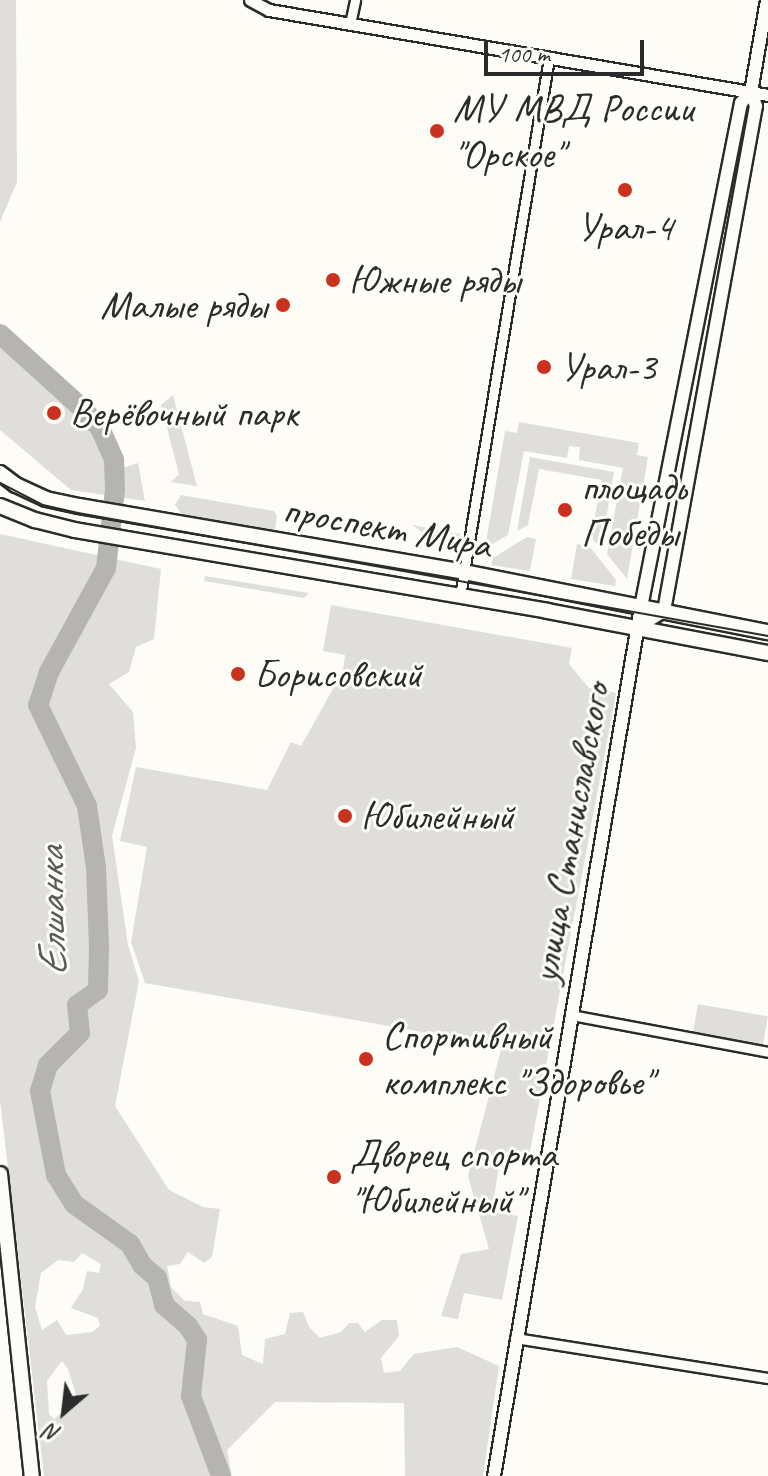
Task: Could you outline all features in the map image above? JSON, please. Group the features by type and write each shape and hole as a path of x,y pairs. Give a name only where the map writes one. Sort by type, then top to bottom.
{"main road":[{"name":"улица Станиславского","path":"664,611 756,106 751,92 767,0"},
{"name":"улица Станиславского","path":"494,1476 641,607 741,103 751,92"},
{"name":"проспект Мира","path":"0,473 16,485 46,499 79,506 464,572 768,632"},
{"name":"проспект Мира","path":"3,510 75,530 638,627 768,653"},
{"path":"638,627 664,611"},
{"path":"0,1174 32,1476"}],"street":[{"path":"250,0 269,10 768,95"},
{"path":"350,24 355,0"},
{"path":"460,596 549,58"},
{"path":"571,1015 768,1052"},
{"path":"515,1338 768,1378"}],"shaded area":[{"path":"0,0 16,0 17,182 0,222"},
{"path":"0,342 85,417 120,469 138,463 145,501 71,490 0,430"},
{"path":"173,395 197,486 171,482 179,474 161,405"},
{"path":"519,422 639,443 637,455 648,457 627,579 607,554 623,468 579,460 580,447 569,446 567,458 524,451 508,535 485,548 505,431 517,433"},
{"path":"530,457 614,472 601,549 591,537 602,480 539,469 528,525 517,531"},
{"path":"181,495 274,511 277,516 275,530 182,515 175,505"},
{"path":"412,525 460,534 457,547 437,543"},
{"path":"0,534 161,569 154,639 136,647 129,672 109,684 133,712 136,748 112,836 128,945 139,981 115,1106 169,1190 203,1207 220,1209 212,1257 204,1263 188,1252 180,1264 167,1266 171,1287 185,1301 200,1302 203,1314 238,1326 242,1355 263,1364 265,1339 285,1334 290,1313 303,1312 309,1327 320,1338 341,1332 349,1323 358,1323 365,1332 382,1320 397,1320 399,1336 381,1358 384,1373 400,1371 414,1354 457,1347 499,1366 483,1476 405,1476 404,1403 275,1402 227,1450 232,1476 44,1476 0,1100","holes":["82,1253 101,1264 99,1273 87,1271 83,1289 71,1308 98,1318 100,1326 92,1332 66,1335 57,1320 42,1330 35,1307 41,1273 58,1260 74,1262","62,1361 68,1369 78,1402 68,1413 63,1412 54,1419 49,1414 47,1381"]},
{"path":"527,537 536,539 530,571 491,565 493,558"},
{"path":"577,544 589,546 616,580 615,586 571,579"},
{"path":"205,576 309,593 304,598 204,581"},
{"name":"Юбилейный","path":"331,605 572,648 569,664 589,688 616,693 528,1162 500,1158 492,1212 518,1216 502,1300 464,1293 458,1319 441,1316 461,1254 489,1249 468,1176 502,1046 145,983 131,942 147,847 120,841 136,767 267,790 291,742 301,746 343,671 345,655 323,651"},
{"path":"698,1004 768,1016 763,1046 693,1034"}],"waterway":[{"name":"Елшанка","path":"0,334 82,408 100,428 114,460 115,490 106,568 49,672 38,705 87,806 96,868 99,946 98,990 77,1005 80,1033 48,1065 40,1091 56,1175 74,1204 130,1244 142,1265 157,1278 164,1305 188,1326 197,1340 191,1396 221,1476"}],"tram line":[{"path":"0,483 43,505 78,513 768,636"}],"place":[{"name":"МУ МВД России \"Орское\"","path":"437,131"},
{"name":"Урал-4","path":"625,190"},
{"name":"Южные ряды","path":"333,280"},
{"name":"Малые ряды","path":"283,305"},
{"name":"Урал-3","path":"544,367"},
{"name":"Верёвочный парк","path":"54,413"},
{"name":"площадь Победы","path":"565,510"},
{"name":"Борисовский","path":"238,674"},
{"name":"Юбилейный","path":"345,816"},
{"name":"Спортивный комплекс \"Здоровье\"","path":"366,1059"},
{"name":"Дворец спорта \"Юбилейный\"","path":"334,1177"}]}
